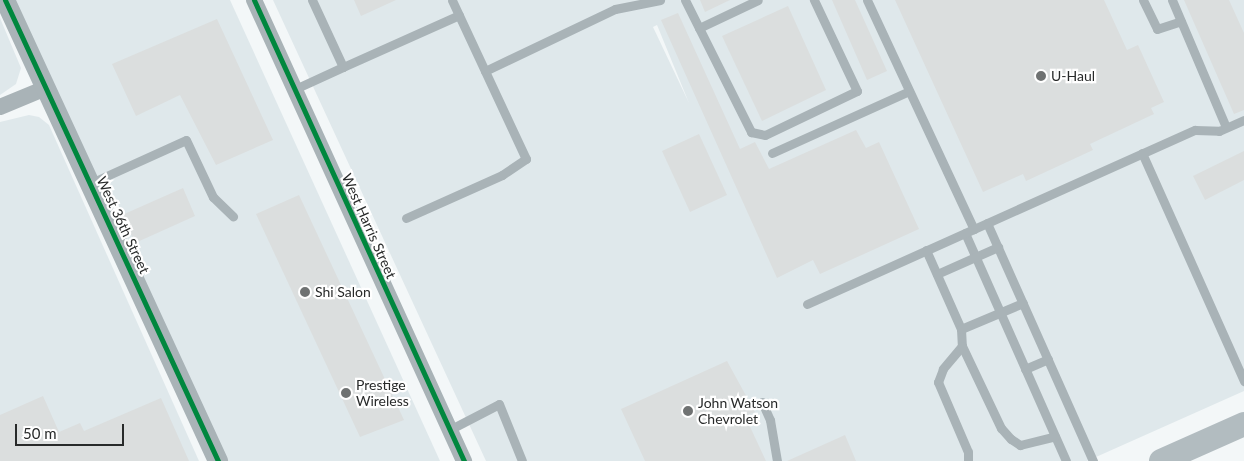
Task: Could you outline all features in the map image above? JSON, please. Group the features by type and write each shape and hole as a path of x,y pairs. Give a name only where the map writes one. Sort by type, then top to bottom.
{"main road":[{"path":"1161,461 1244,424"}],"street":[{"name":"West 36th Street","path":"5,0 218,461"},
{"name":"West Harris Street","path":"254,0 464,461"},
{"path":"0,107 46,88"}],"lane":[{"path":"312,0 343,67"},
{"path":"406,218 502,175 526,159 452,0"},
{"path":"615,9 620,0"},
{"path":"485,71 615,9 660,0"},
{"path":"685,0 751,132 765,135 857,91 814,0"},
{"path":"698,28 758,0"},
{"path":"867,0 974,229"},
{"path":"1143,0 1156,29 1181,21"},
{"path":"1172,0 1226,127"},
{"path":"295,89 459,15"},
{"path":"772,153 909,91"},
{"path":"807,304 1195,130 1219,131 1244,120"},
{"path":"91,183 186,140 213,197 233,216"},
{"path":"1142,153 1244,381"},
{"path":"987,223 1093,461"},
{"path":"965,233 1066,461"},
{"path":"937,274 998,247"},
{"path":"926,250 961,330 962,346 1000,428 1020,445 1055,436"},
{"path":"961,330 1023,303"},
{"path":"962,346 943,369 938,382 968,452 968,461"},
{"path":"1025,370 1048,359"},
{"path":"762,402 770,420 777,461"},
{"path":"449,430 499,404 522,461"}],"shaded area":[{"path":"13,0 230,0 440,461 225,461"},
{"path":"273,0 1244,0 1244,391 1087,461 486,461","holes":["657,25 689,103 653,27"]},
{"path":"0,18 21,68 16,84 0,95"},
{"path":"29,115 39,117 49,125 199,461 0,461 0,122"}],"building":[{"path":"354,0 396,0 361,16"},
{"path":"700,0 730,0 705,12"},
{"path":"832,0 855,0 887,71 867,80"},
{"name":"U-Haul","path":"895,0 1104,0 1127,50 1138,45 1164,102 1151,108 1154,114 1090,144 1093,150 1026,181 1023,174 983,192"},
{"path":"1184,0 1229,0 1244,33 1244,110 1234,114"},
{"path":"788,6 826,90 762,121 722,36"},
{"path":"678,13 740,149 755,142 769,169 856,130 866,148 879,142 919,229 820,274 813,260 777,278 661,20"},
{"path":"217,19 273,140 216,165 180,95 136,116 112,64"},
{"path":"699,134 727,195 690,212 662,151"},
{"path":"1244,151 1244,180 1205,200 1193,176"},
{"path":"183,188 195,216 135,243 122,215"},
{"path":"299,195 404,420 360,437 256,214"},
{"name":"John Watson Chevrolet","path":"727,361 755,412 745,416 766,461 645,461 621,409"},
{"path":"43,396 59,432 80,423 84,431 161,398 189,461 0,461 0,415"},
{"path":"845,435 856,461 787,461"}],"cycle path":[{"path":"5,0 218,461"},
{"path":"254,0 464,461"}],"place":[{"name":"U-Haul","path":"1041,76"},
{"name":"Shi Salon","path":"305,292"},
{"name":"Prestige Wireless","path":"346,393"},
{"name":"John Watson Chevrolet","path":"688,411"}]}
